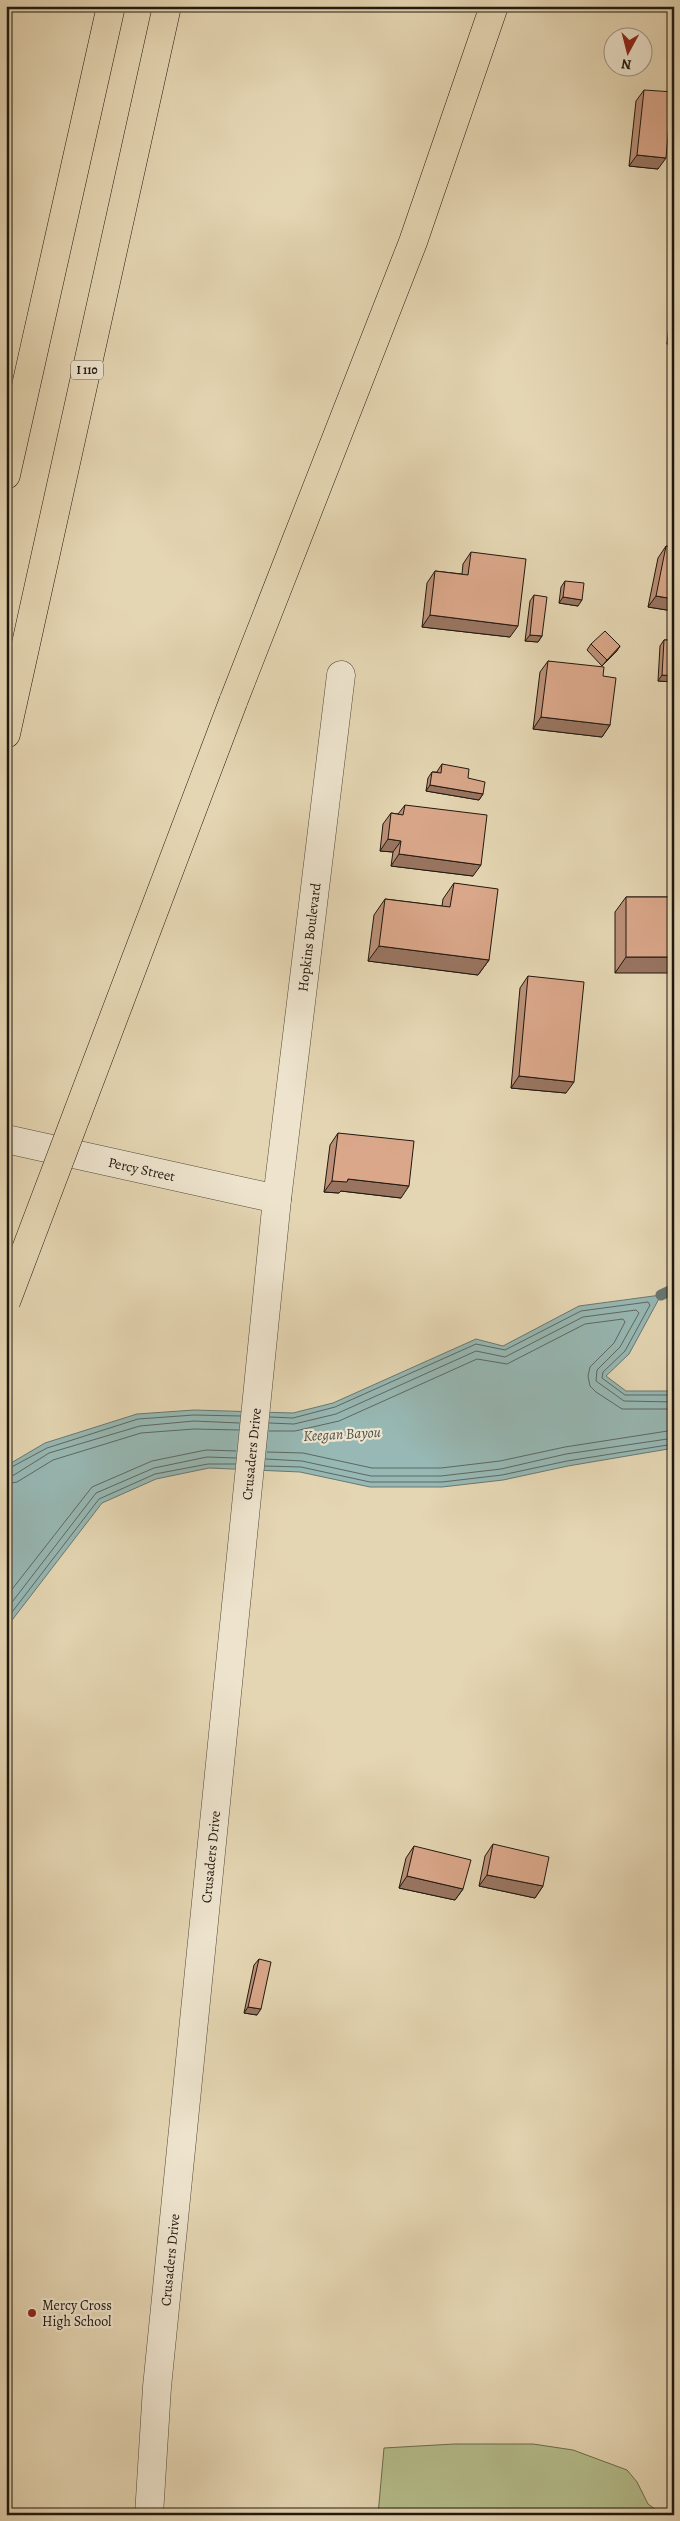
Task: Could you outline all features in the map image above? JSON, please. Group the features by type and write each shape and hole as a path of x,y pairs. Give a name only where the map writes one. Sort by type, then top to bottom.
{"highway":[{"path":"6,476 111,6"},
{"name":"I 110","path":"6,734 167,6"},
{"path":"6,1302 232,702 413,242 494,6"}],"street":[{"name":"Hopkins Boulevard","path":"277,1200 341,675"},
{"name":"Percy Street","path":"6,1139 277,1200"},
{"name":"Crusaders Drive","path":"149,2515 157,2387 277,1200"}],"green space":[{"path":"454,2444 533,2444 573,2450 627,2470 637,2482 648,2504 663,2515 378,2515 384,2448"}],"water":[{"path":"661,1295 629,1354 606,1376 626,1391 674,1391 674,1448 568,1466 503,1480 442,1487 370,1487 300,1472 209,1468 156,1479 102,1503 6,1628 6,1466 45,1443 137,1414 194,1410 293,1413 333,1403 476,1339 503,1346 579,1306"}],"building":[{"path":"644,90 674,92 666,158 637,155"},
{"path":"666,546 674,548 674,599 656,596"},
{"path":"471,552 526,559 518,626 430,615 435,571 468,575"},
{"path":"565,581 584,583 582,600 563,597"},
{"path":"534,595 547,597 542,636 530,635"},
{"path":"605,631 620,646 607,660 591,644"},
{"path":"664,640 674,640 674,676 662,675"},
{"path":"548,661 604,667 603,676 616,678 610,725 541,717"},
{"path":"442,764 469,769 468,778 485,782 483,794 430,785 432,772 441,773"},
{"path":"405,805 487,815 481,865 399,854 401,841 388,839 391,813 403,815"},
{"path":"454,883 498,889 489,960 379,946 385,899 450,907"},
{"path":"626,897 674,897 674,957 626,957"},
{"path":"528,976 584,982 574,1082 519,1076"},
{"path":"338,1133 414,1141 409,1186 348,1179 347,1182 332,1181"},
{"path":"493,1844 549,1857 543,1886 487,1875"},
{"path":"414,1846 471,1860 463,1889 407,1876"},
{"path":"259,1959 271,1962 261,2009 248,2007"}],"waterway":[{"name":"Keegan Bayou","path":"661,1295 674,1289"}],"place":[{"name":"Mercy Cross High School","path":"32,2313"}]}
